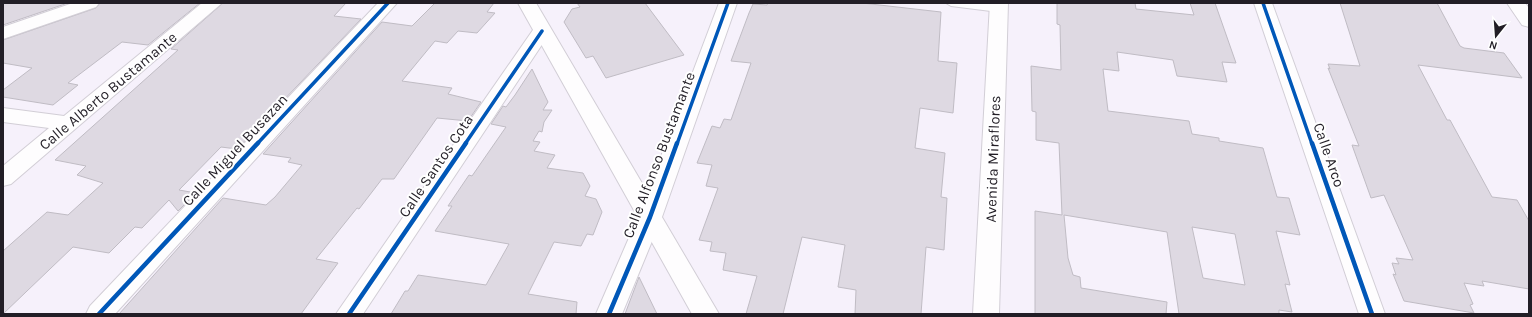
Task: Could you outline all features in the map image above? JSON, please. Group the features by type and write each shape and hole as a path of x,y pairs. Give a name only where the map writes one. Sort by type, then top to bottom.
{"street":[{"path":"3,33 90,3"},
{"name":"Calle Alberto Bustamante","path":"3,178 213,3"},
{"name":"Calle Miguel Busazan","path":"99,314 388,3"},
{"path":"527,3 706,314"},
{"name":"Calle Alfonso Bustamante","path":"608,314 650,217 728,3"},
{"name":"Calle Arco","path":"1263,3 1372,314"},
{"path":"1516,3 1529,21"},
{"name":"Avenida Miraflores","path":"986,314 999,6"},
{"name":"Calle Santos Cota","path":"349,314 542,31"},
{"path":"3,115 69,124"}],"lane":[{"path":"951,3 999,6"}],"building":[{"path":"3,3 68,3 3,25"},
{"path":"100,3 200,3 148,45 122,42 68,83 78,85 53,105 3,97 3,90 32,68 3,63 3,40 96,8"},
{"path":"223,3 346,3 334,16 361,19 237,149 221,147 179,190 196,193 178,211 169,200 142,228 135,227 109,253 73,247 3,314 3,251 47,212 68,215 103,183 77,175 86,166 55,160 178,50 171,49"},
{"path":"435,3 494,3 487,12 495,13 477,33 458,31 447,43 435,41 402,81 452,88 448,94 481,102 468,121 437,118 394,179 382,179 359,209 357,208 316,259 338,263 301,314 119,314 223,198 266,205 275,197 302,165 288,162 291,158 263,154 382,22 412,26"},
{"path":"577,3 645,3 684,55 606,78 593,56 586,58 564,22 572,9 580,7"},
{"path":"768,3 862,3 941,12 938,61 957,63 953,113 920,108 915,148 945,153 941,197 947,198 944,250 926,247 921,314 855,314 856,290 838,287 845,245 802,237 783,314 746,314 757,276 723,270 726,253 710,251 712,242 699,240 718,188 706,186 712,165 697,163 712,126 720,128 724,119 731,120 751,63 731,61 753,4 767,5"},
{"path":"1057,3 1135,3 1136,9 1194,15 1190,3 1215,3 1236,63 1222,62 1227,82 1177,76 1173,60 1117,52 1119,71 1103,69 1108,111 1189,121 1192,134 1219,138 1219,141 1263,148 1277,197 1289,198 1300,235 1276,231 1290,285 1285,284 1292,312 1279,310 1279,314 1179,314 1167,232 1064,215 1068,258 1073,275 1080,277 1081,288 1167,302 1166,314 1035,314 1035,211 1062,215 1059,143 1036,140 1036,112 1032,111 1031,66 1061,70 1060,25 1057,24","holes":["1192,227 1235,234 1245,285 1203,278"]},
{"path":"1340,3 1437,3 1460,46 1464,48 1504,53 1522,78 1418,65 1447,120 1450,120 1492,197 1517,200 1529,221 1529,289 1482,281 1484,286 1464,283 1473,304 1470,305 1474,313 1404,301 1393,274 1396,275 1392,263 1399,264 1396,258 1413,260 1384,195 1371,198 1352,145 1359,146 1328,68 1330,69 1328,64 1360,66"},
{"path":"532,69 548,102 543,110 552,110 544,122 542,132 539,131 533,141 540,142 534,151 555,155 547,168 583,173 590,186 585,196 596,199 602,212 593,235 587,234 581,246 554,242 528,294 577,302 576,314 391,314 405,291 408,291 418,275 486,285 509,244 435,231 452,206 448,206 469,175 472,176 506,127 491,124 503,106 506,107 515,95"},
{"path":"639,277 657,314 625,314"}],"cycle path":[{"path":"99,314 388,3"},
{"path":"609,314 650,217 728,3"},
{"path":"1263,3 1372,314"},
{"path":"349,314 542,31"}]}
